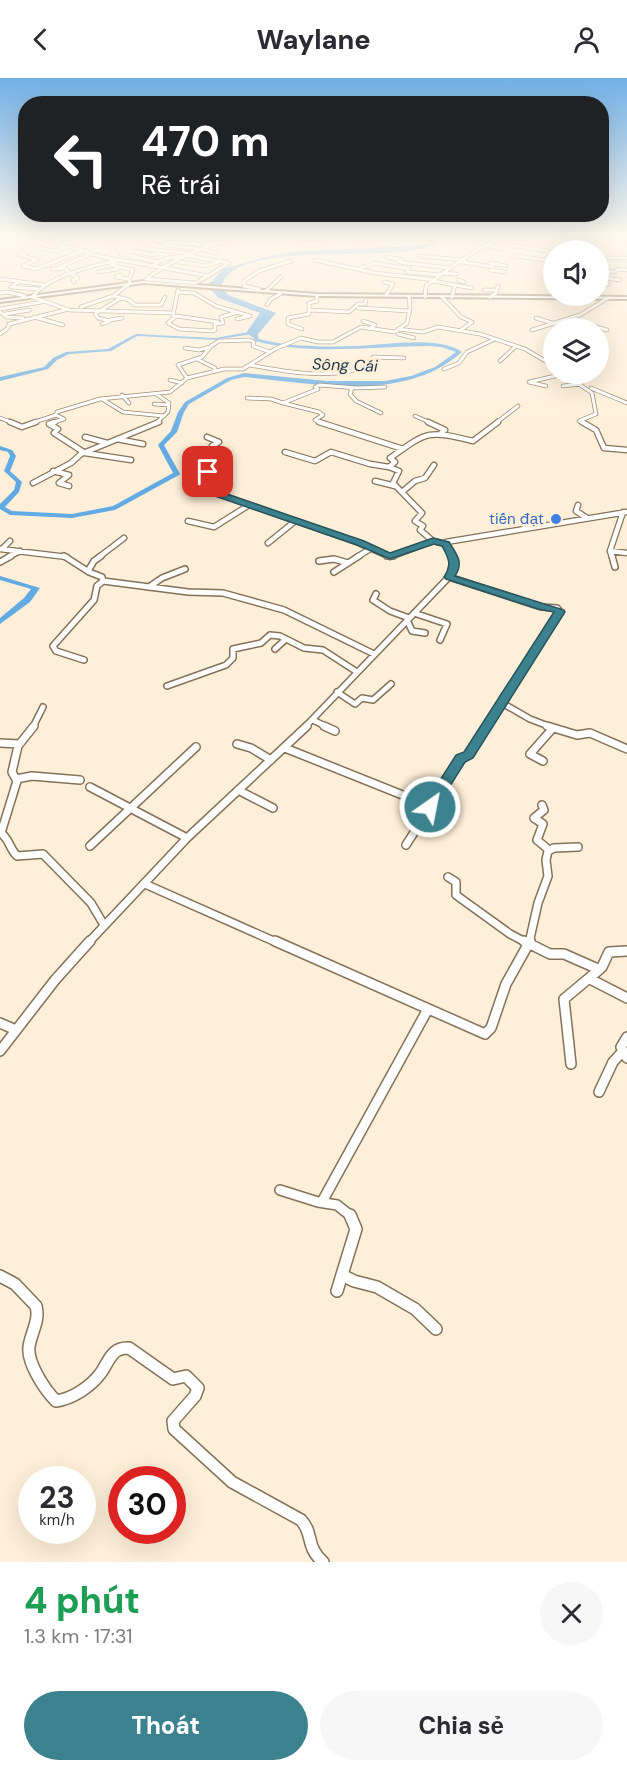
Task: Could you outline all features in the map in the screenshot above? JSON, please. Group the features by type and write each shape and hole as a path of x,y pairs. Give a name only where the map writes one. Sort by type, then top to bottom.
{"street":[{"path":"1,313 37,303"},
{"path":"46,303 69,310 97,312 175,315 200,316 218,322 212,331 179,329 169,324 175,315 177,303"},
{"path":"81,307 92,303"},
{"path":"97,312 112,303"},
{"path":"133,303 162,303"},
{"path":"210,303 250,316 237,320"},
{"path":"309,303 310,311"},
{"path":"302,329 288,324 288,318 310,311 349,312 357,308 358,304 365,303"},
{"path":"392,332 407,323 409,303"},
{"path":"448,303 472,323 461,330"},
{"path":"571,318 595,306"},
{"path":"357,308 409,311"},
{"path":"1,313 30,310"},
{"path":"0,333 8,328 8,325 32,317 69,310"},
{"path":"310,311 322,316"},
{"path":"97,312 95,314 99,316 98,318 110,320"},
{"path":"216,324 223,323 223,316 238,312"},
{"path":"1,313 9,317 32,317 63,325"},
{"path":"457,321 462,317"},
{"path":"102,324 122,318"},
{"path":"536,318 543,320"},
{"path":"363,321 375,325 369,329"},
{"path":"398,329 425,335 440,323"},
{"path":"355,324 414,338"},
{"path":"56,416 57,412 100,399 170,392 187,378 215,371 240,370 275,349 303,338 318,342 332,342 361,327"},
{"path":"434,327 461,330 495,339 526,350 543,360"},
{"path":"532,330 543,327"},
{"path":"337,334 346,335"},
{"path":"444,369 460,362 467,352 495,339"},
{"path":"185,348 191,345 199,350 210,347 220,340 248,340 254,342 253,346 270,352"},
{"path":"187,378 178,365 203,357 210,347"},
{"path":"500,361 515,347"},
{"path":"250,365 290,373 349,372 373,365 373,357 404,358"},
{"path":"197,359 215,368 215,371"},
{"path":"543,379 529,382 546,386"},
{"path":"170,380 182,383"},
{"path":"563,386 582,384 606,398 615,398 627,403"},
{"path":"582,384 592,393 596,414 578,421 594,427 601,436 604,448 627,450"},
{"path":"283,403 318,389 315,387 318,385 352,388 385,387"},
{"path":"352,388 350,394 356,401 381,413"},
{"path":"33,483 53,471 70,466 85,453 115,439 152,427 168,412 169,405 154,393"},
{"path":"122,395 129,403"},
{"path":"246,398 271,399 292,407 318,411 323,415 315,419 319,422 403,448"},
{"path":"100,399 123,412 164,416"},
{"path":"154,404 169,405"},
{"path":"389,467 395,462 390,458 420,437 441,433 472,441 518,406"},
{"path":"0,418 22,427 56,416 64,419 49,424 58,429 54,433 85,453 131,460"},
{"path":"415,416 444,430 441,433"},
{"path":"85,436 107,443"},
{"path":"207,437 219,442 212,446 223,451 220,454 225,459 223,464 208,473 208,477 219,482 212,491"},
{"path":"115,439 143,444"},
{"path":"285,452 315,461 331,452 372,465 389,467 399,471 393,482 395,486"},
{"path":"402,492 415,481 425,479 425,475 434,465"},
{"path":"53,471 72,476 59,483 69,486"},
{"path":"375,481 395,486 402,492 421,512 415,521 423,526 421,532 433,541 446,544"},
{"path":"205,485 212,491 392,557 433,541"},
{"path":"188,521 214,527 249,505"},
{"path":"578,505 576,511 587,518"},
{"path":"446,544 450,540 625,512"},
{"path":"615,567 610,551 625,512"},
{"path":"268,543 294,522"},
{"path":"88,571 94,561 124,538"},
{"path":"1,549 10,541"},
{"path":"0,1050 77,954 104,925 187,838 285,748 449,577 455,567 455,562 446,544"},
{"path":"1,549 67,556 88,571 102,576 103,581"},
{"path":"334,572 370,549"},
{"path":"0,561 20,551"},
{"path":"610,551 627,553"},
{"path":"319,561 335,559 348,563"},
{"path":"148,587 185,569"},
{"path":"406,844 461,759 468,755 560,611 449,577"},
{"path":"84,660 56,651 54,646 94,600 97,586 103,581 193,592 220,592 284,610 374,654"},
{"path":"376,594 373,600 390,611 447,624 440,640"},
{"path":"410,617 412,631 425,633"},
{"path":"167,686 226,665 233,658 233,649 261,643 267,636 280,636 304,648 323,650 357,672"},
{"path":"275,649 286,639"},
{"path":"337,692 355,704 363,698 373,700 391,684"},
{"path":"502,703 530,719 553,728 575,735 590,733 627,749"},
{"path":"43,708 30,733 19,744 12,772 16,779 11,804 1,831 9,839 13,852 20,857 44,854 91,903 104,925"},
{"path":"312,720 335,731"},
{"path":"543,761 530,754 553,728"},
{"path":"0,743 19,744"},
{"path":"237,744 251,748 271,760"},
{"path":"90,846 196,747"},
{"path":"285,748 430,807"},
{"path":"16,779 32,776 80,780"},
{"path":"90,787 187,838"},
{"path":"238,790 273,808"},
{"path":"542,805 544,810 534,818 543,824 537,840 549,850 578,847"},
{"path":"145,884 428,1009 477,1033 486,1034 491,1028 506,984 529,943 538,903 548,876 546,860 549,850"},
{"path":"448,877 456,882 456,895 506,932 550,954 564,954 600,969"},
{"path":"572,1064 564,999 568,993 592,980 608,952 627,951"},
{"path":"592,980 627,998"},
{"path":"280,1190 318,1202 323,1200 428,1009"},
{"path":"0,1023 16,1030"},
{"path":"599,1092 613,1062 625,1055 621,1045 627,1037"},
{"path":"323,1200 348,1212 356,1224 338,1291"},
{"path":"0,1275 8,1278 35,1301 39,1320 29,1358 56,1401 65,1400 87,1385 100,1373 114,1352 124,1347 173,1379 186,1376 190,1378 198,1388 195,1396 173,1421 174,1429 240,1488 288,1511 303,1522 308,1532 312,1552 323,1562"},
{"path":"342,1275 357,1284 375,1287 398,1301 410,1305 427,1318 436,1329"}],"water":[{"path":"233,303 250,303 276,313 258,334 257,340 246,333 260,313"}],"waterway":[{"name":"Sông Cái","path":"0,379 46,368 55,359 68,353 109,350 136,335 215,339 254,332 257,340 281,345 342,348 429,345 452,348 459,352 437,368 412,378 385,383 327,383 244,375 229,379 187,403 174,432 161,445 177,474 115,508 72,516 10,513 1,507 17,491 19,482 7,471 13,456 10,451 0,448"},
{"name":"Sông Cái","path":"0,578 36,588 27,600 0,622"}],"place":[{"name":"tiến đạt","path":"556,519"}],"route":[{"path":"208,472 208,477 219,482 212,490 213,492 360,543 380,553 395,556 433,541 446,544 455,562 455,567 449,577 544,608 559,610 560,612 468,755 461,759 430,807"}]}
